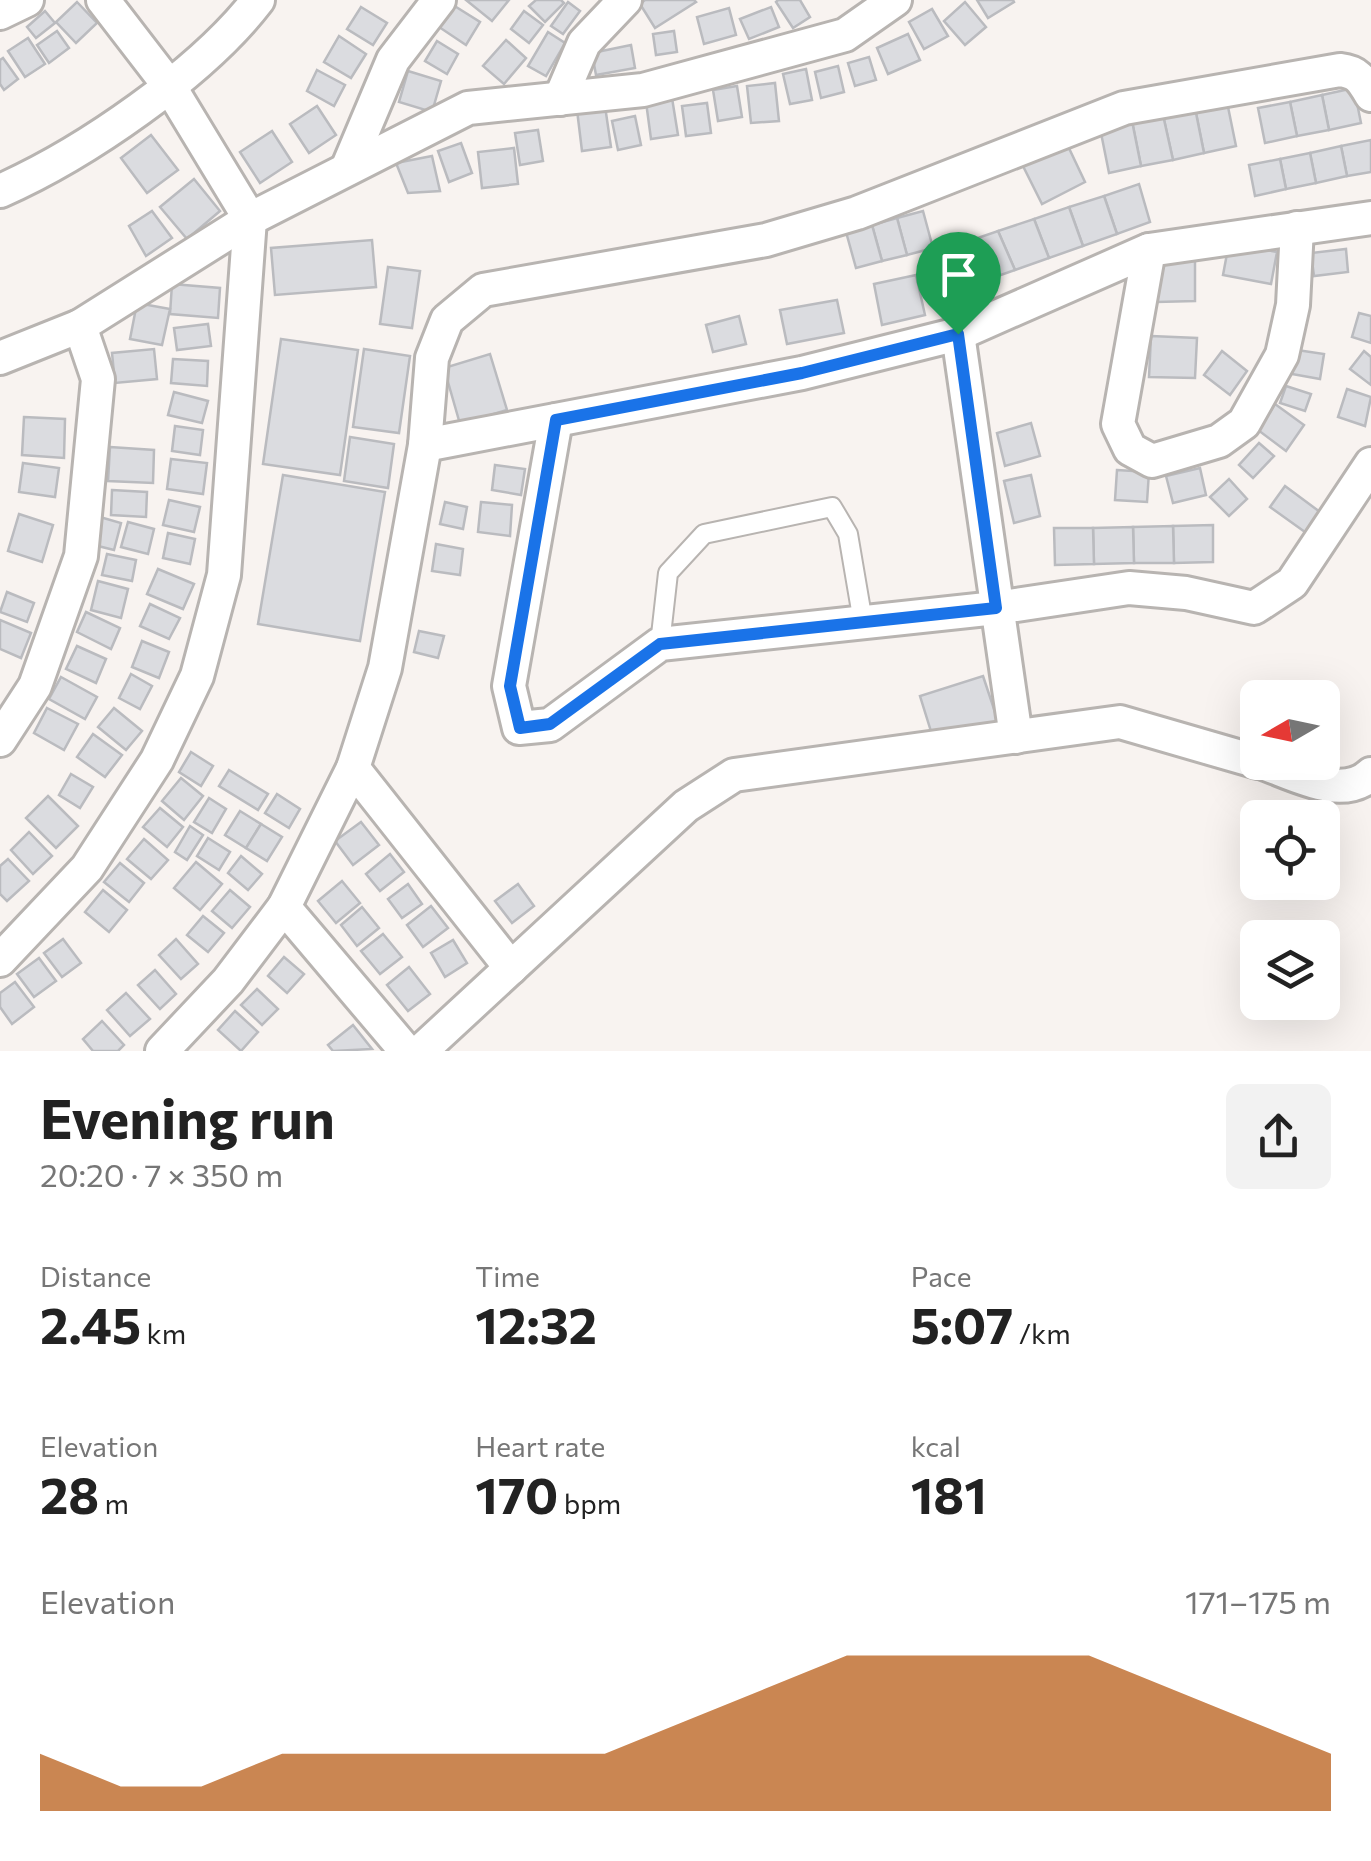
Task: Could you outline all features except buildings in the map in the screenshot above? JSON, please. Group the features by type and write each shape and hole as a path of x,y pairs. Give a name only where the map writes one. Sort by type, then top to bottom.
{"street":[{"path":"0,13 26,0"},
{"path":"0,960 87,868 157,760 198,676 224,575 250,219 170,87 104,0"},
{"path":"0,191 41,173 170,87 258,0"},
{"path":"348,169 394,60 438,0"},
{"path":"560,98 584,43 625,0"},
{"path":"0,358 80,326 250,219 468,108 643,90 845,36 895,0"},
{"path":"162,1051 228,981 284,906 352,768 386,668 424,446 432,358 447,320 483,290 766,240 857,213 1124,108 1340,70 1352,71 1371,94"},
{"path":"424,446 802,373 958,334 1149,250 1371,218"},
{"path":"1149,250 1118,424 1130,449 1152,461 1218,441 1244,424 1282,355 1293,306 1297,228"},
{"path":"0,740 35,686 81,556 98,379 80,326"},
{"path":"958,334 1016,736"},
{"path":"556,420 510,686 520,728 550,724 660,644 996,608 1129,588 1186,593 1254,608 1292,582 1371,464"},
{"path":"421,1051 686,806 734,776 1120,722 1240,757"},
{"path":"352,768 511,968"},
{"path":"1314,780 1338,788 1354,787 1371,774"},
{"path":"284,906 406,1051"}],"lane":[{"path":"660,644 668,572 704,534 832,506 848,534 864,622"}],"route":[{"path":"958,334 996,608 660,644 550,724 520,728 510,686 556,420 802,373 958,334"}]}
